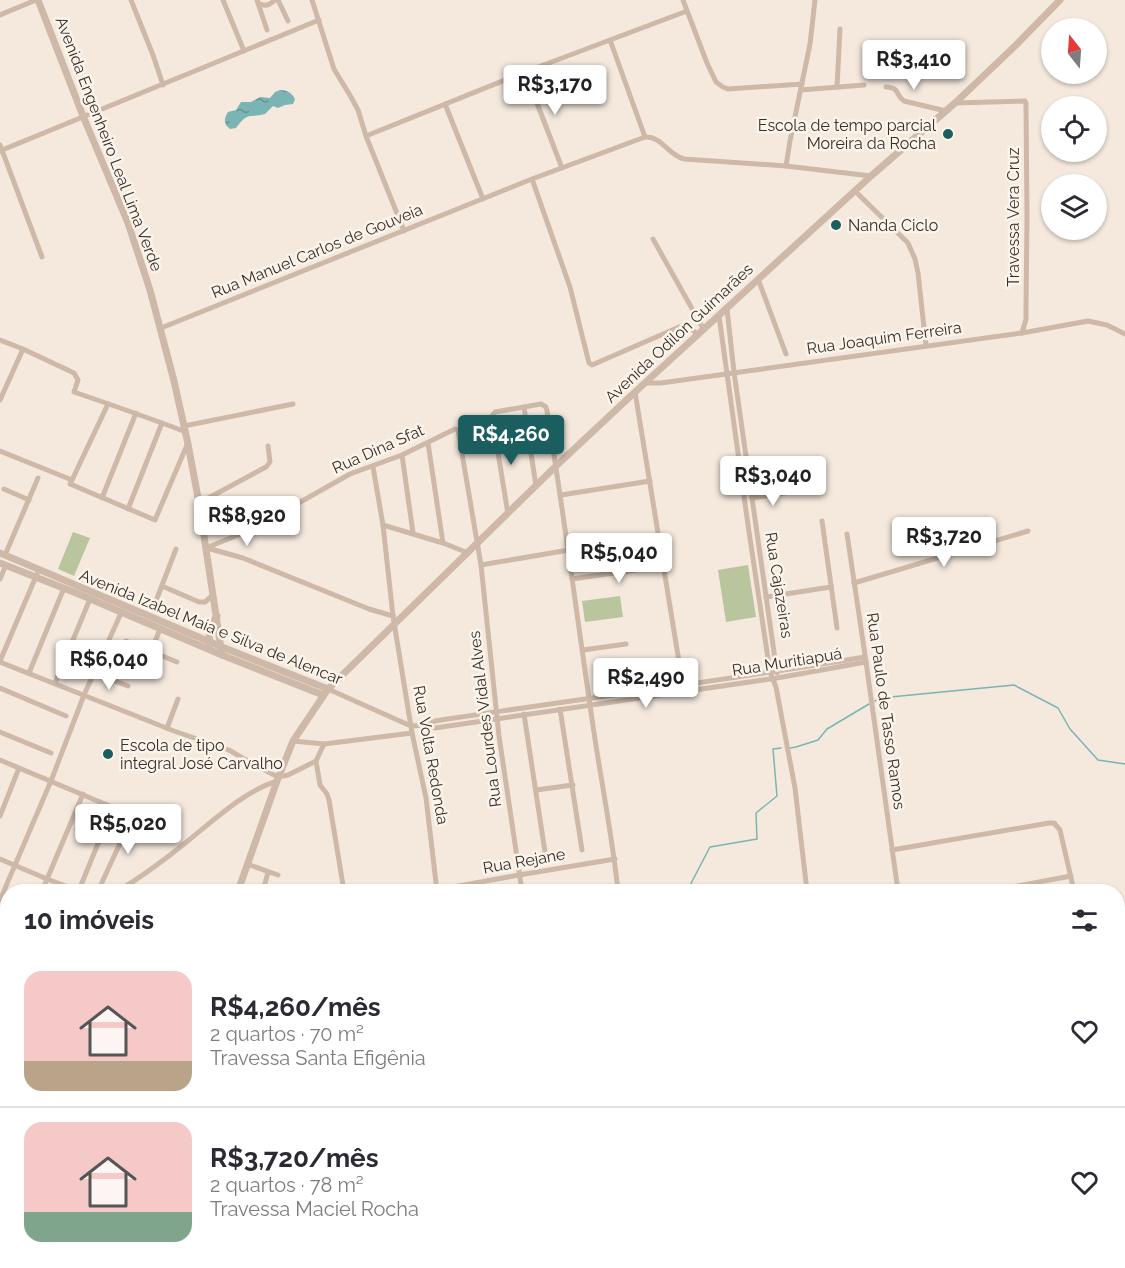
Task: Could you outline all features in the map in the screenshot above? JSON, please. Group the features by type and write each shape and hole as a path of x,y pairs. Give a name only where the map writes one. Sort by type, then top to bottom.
{"street":[{"path":"0,15 37,0"},
{"name":"Avenida Engenheiro Leal Lima Verde","path":"37,0 128,223 148,281 185,429 222,651"},
{"path":"131,0 163,85"},
{"path":"223,0 244,51"},
{"path":"258,1 267,5 276,0 288,21"},
{"path":"312,0 334,69 351,97 404,231"},
{"path":"682,0 707,63 716,82 723,87 864,85"},
{"path":"786,166 810,44 814,0"},
{"name":"Avenida Odilon Guimarães","path":"240,884 293,741 326,692 393,620 468,553 556,466 871,176 955,103 1060,0"},
{"path":"258,1 267,30"},
{"path":"366,136 525,72 687,11"},
{"path":"42,257 1,148 163,85 319,20"},
{"path":"837,87 840,29"},
{"path":"610,40 645,137 657,139 680,158 786,166 871,176"},
{"path":"525,72 562,168"},
{"path":"886,87 896,89 900,98 904,100 946,111"},
{"name":"Travessa Vera Cruz","path":"955,103 1024,101 1026,103 1026,319 1022,333"},
{"path":"445,104 483,199"},
{"name":"Rua Manuel Carlos de Gouveia","path":"161,328 532,179 645,137"},
{"path":"532,179 570,287 589,363 592,365 686,324 701,332"},
{"path":"855,191 908,243 918,273 926,346"},
{"path":"653,238 701,332"},
{"path":"758,279 786,354"},
{"name":"Rua Cajazeiras","path":"726,309 767,597 774,675"},
{"name":"Rua Cajazeiras","path":"719,316 759,598 795,789 806,884"},
{"name":"Rua Joaquim Ferreira","path":"645,383 661,383 1022,333 1088,321 1107,325 1125,334"},
{"path":"0,340 75,373 78,380 74,392 185,429 293,404"},
{"path":"0,400 23,349"},
{"path":"635,392 683,688"},
{"path":"108,404 70,484 155,520 188,444"},
{"path":"508,514 491,418 495,412 544,405 548,411 561,495 589,702 617,884"},
{"path":"524,407 537,486"},
{"path":"102,498 136,413"},
{"path":"128,509 162,423"},
{"name":"Rua Dina Sfat","path":"206,548 272,518 350,474 402,455 455,429 459,432 478,543"},
{"path":"428,443 443,543"},
{"path":"199,503 266,467 270,462 268,446"},
{"path":"0,451 72,480"},
{"path":"402,455 413,533"},
{"name":"Rua Volta Redonda","path":"373,467 383,525 393,620 411,730 426,798 436,884"},
{"path":"2,554 38,478"},
{"path":"561,495 650,481"},
{"path":"4,489 28,500"},
{"path":"752,498 790,492"},
{"path":"822,521 837,628"},
{"path":"383,525 468,553"},
{"path":"854,583 1028,531"},
{"name":"Rua Paulo de Tasso Ramos","path":"847,534 897,884"},
{"path":"481,565 660,537"},
{"name":"Rua Lourdes Vídal Alves","path":"478,543 499,736 521,884"},
{"path":"206,548 243,558 393,620"},
{"path":"156,601 176,549"},
{"name":"Avenida Izabel Maia e Silva de Alencar","path":"2,554 64,588 82,592 90,599 123,609 160,629 212,651 222,651"},
{"path":"0,579 3,564"},
{"name":"Avenida Izabel Maia e Silva de Alencar","path":"3,564 38,574 210,641 222,651 293,678 411,730"},
{"path":"572,579 656,567"},
{"path":"38,574 0,661 167,728 230,750 278,779"},
{"path":"162,586 199,602 205,602 213,595"},
{"path":"759,598 831,587"},
{"path":"29,673 64,588"},
{"path":"55,683 90,599"},
{"path":"7,884 51,781 84,695 123,609"},
{"name":"Avenida Engenheiro Leal Lima Verde","path":"212,651 209,629 216,616"},
{"path":"151,652 160,629"},
{"path":"126,641 177,662"},
{"path":"583,650 626,644"},
{"name":"Rua Muritiapuá","path":"293,741 324,744 411,730 435,722 774,675 866,659"},
{"path":"94,673 128,686"},
{"path":"0,688 66,716"},
{"path":"167,728 178,699"},
{"name":"Rua Muritiapuá","path":"497,715 560,709 589,702"},
{"path":"560,709 582,850"},
{"path":"524,714 545,852"},
{"path":"0,732 51,753"},
{"path":"324,744 316,761 320,785 330,800 343,884"},
{"path":"0,759 131,815 136,820"},
{"path":"128,884 263,785 316,761"},
{"path":"0,816 19,768"},
{"path":"536,790 573,785"},
{"path":"45,884 83,794"},
{"path":"83,884 113,807"},
{"path":"101,884 131,815"},
{"path":"892,850 1054,823 1060,830 1073,884"},
{"name":"Rua Rejane","path":"473,884 615,859"},
{"path":"0,860 61,884"},
{"path":"247,864 278,875"},
{"path":"265,884 268,872"},
{"path":"1028,884 1071,876"}],"green space":[{"path":"73,532 90,538 74,576 58,569"},
{"path":"748,565 756,617 726,622 718,570"},
{"path":"620,596 623,617 585,622 582,601"}],"water":[{"path":"280,90 292,95 295,99 293,104 278,108 273,106 265,114 249,116 236,128 230,129 226,125 225,118 228,112 236,110 241,102 251,102 260,97 270,98"}],"waterway":[{"path":"875,701 880,698 1014,685 1058,708 1070,729 1098,760 1125,764"},
{"path":"790,748 818,740 827,729 869,704"},
{"path":"691,884 710,847 757,839 756,813 777,796 773,749 781,748"}],"place":[{"name":"Escola de tempo parcial Moreira da Rocha","path":"948,134"},
{"name":"Nanda Ciclo","path":"836,225"},
{"name":"Escola de tipo integral José Carvalho","path":"108,754"}]}
